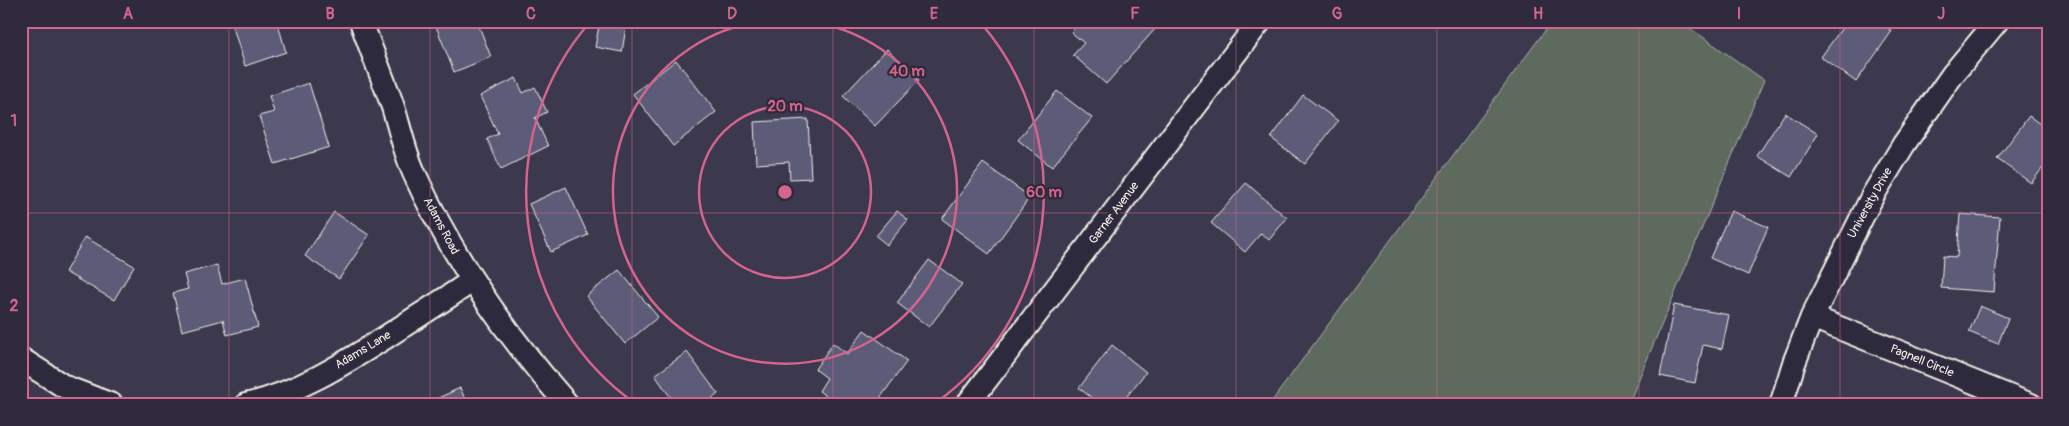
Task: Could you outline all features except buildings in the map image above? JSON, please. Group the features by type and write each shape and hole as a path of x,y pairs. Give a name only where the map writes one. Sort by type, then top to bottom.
{"street":[{"name":"Adams Road","path":"361,21 392,104 414,173 441,230 472,281 537,371 568,405"},
{"name":"Garner Avenue","path":"968,405 1260,21"},
{"name":"University Drive","path":"1781,405 1794,363 1812,317 1873,195 1904,144 1991,23"},
{"name":"Adams Lane","path":"246,405 268,400 348,361 472,281"},
{"name":"Pagnell Circle","path":"1812,317 2031,405"},
{"path":"21,359 66,387 112,405"}],"green space":[{"path":"1552,21 1680,21 1764,80 1628,405 1269,405"}]}
